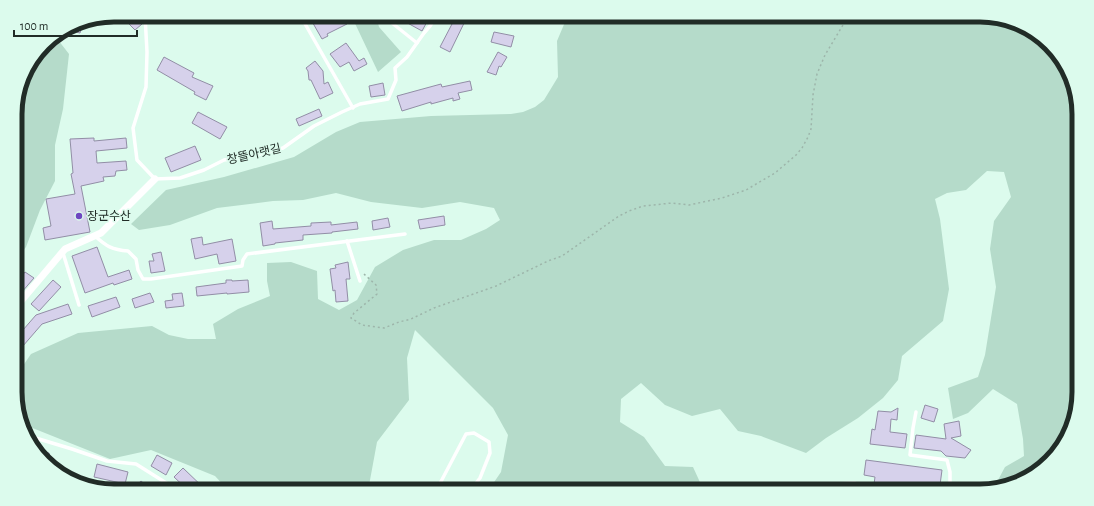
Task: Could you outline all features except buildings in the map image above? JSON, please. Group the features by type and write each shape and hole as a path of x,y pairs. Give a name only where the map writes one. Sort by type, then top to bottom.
{"street":[{"path":"22,300 65,250 101,233 155,179"}],"lane":[{"path":"146,22 148,52 146,86 133,128 137,160 155,179"},
{"path":"304,22 353,108"},
{"path":"391,22 417,44"},
{"name":"창뜰아랫길","path":"155,179 180,178 204,170 224,160 257,155 284,148 314,126 360,104 388,99 396,80 395,68 407,57 433,22"},
{"path":"95,236 106,246 128,251 136,259 138,270 143,279 151,279 242,266 243,260 247,254 405,234"},
{"path":"347,241 360,281"},
{"path":"63,252 79,305"},
{"path":"916,412 910,455 947,460 950,472 950,484"},
{"path":"440,484 466,434 474,433 489,442 490,453 480,478 475,484"},
{"path":"34,437 107,461 136,464 169,484"},
{"path":"836,484 855,483"}],"path":[{"path":"356,267 376,285 377,294 354,313 351,318 362,325 384,328 411,319 434,308 471,294 496,286 548,261 562,256 619,216 643,206 672,203 689,205 722,198 746,190 775,173 796,156 802,148 811,129 816,74 844,22"}],"green space":[{"path":"354,22 378,22 379,27 401,52 378,72"},
{"path":"565,22 980,22 1004,25 1026,34 1036,41 1053,58 1060,68 1069,90 1072,114 1072,398 1065,427 1060,438 1049,453 1031,468 1009,479 997,482 1005,467 1024,456 1023,439 1017,404 993,389 968,413 953,419 948,388 978,377 985,355 996,287 990,249 994,221 1011,197 1004,172 987,171 966,190 947,193 935,199 940,219 949,289 943,321 902,356 898,380 883,398 858,418 826,438 806,453 761,436 738,431 720,409 692,416 665,405 641,383 621,399 620,422 644,437 665,466 693,467 701,484 493,484 501,472 508,435 493,408 415,330 407,358 409,400 377,442 369,484 222,484 215,476 151,450 110,459 29,427 23,404 22,367 31,354 78,333 152,326 169,335 188,339 216,339 213,324 238,309 270,296 267,281 267,263 291,262 317,271 318,299 339,310 357,300 375,267 403,250 434,240 461,240 486,229 500,220 494,208 460,202 422,208 371,202 336,193 303,200 273,201 217,208 170,225 139,230 131,224 166,190 224,177 294,157 336,132 360,122 431,116 511,114 523,112 535,107 544,100 558,77 557,41"},
{"path":"59,41 69,54 63,109 55,145 55,181 40,210 26,247 22,252 22,108 25,90 34,68 45,53"}],"place":[{"name":"장군수산","path":"79,216"}]}
